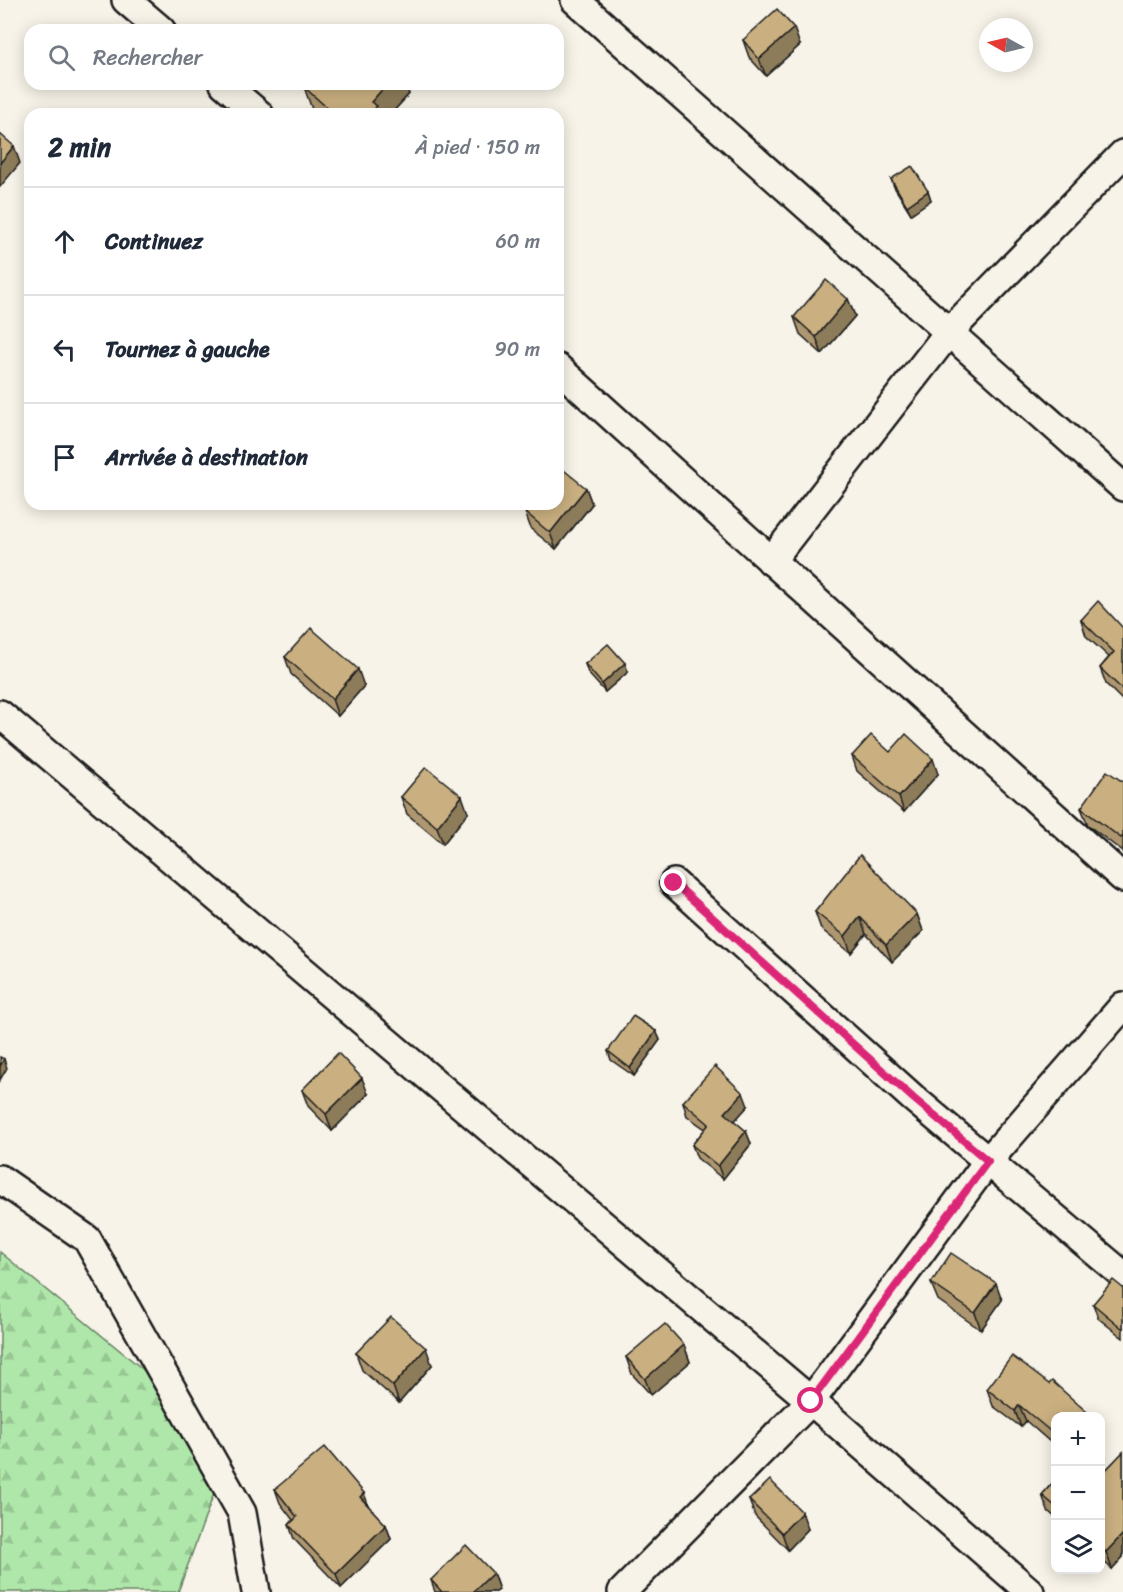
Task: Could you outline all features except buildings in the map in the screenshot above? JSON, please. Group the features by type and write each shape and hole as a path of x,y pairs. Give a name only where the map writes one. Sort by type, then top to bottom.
{"street":[{"path":"126,0 154,24"},
{"path":"575,0 1123,487"},
{"path":"231,90 252,108"},
{"path":"771,561 948,333 1123,154"},
{"path":"564,374 1123,878"},
{"path":"0,714 811,1401 1030,1592"},
{"path":"674,883 913,1098 1123,1275"},
{"path":"622,1592 811,1401 988,1161 1123,1006"},
{"path":"0,1179 87,1239 242,1513 256,1592"}],"green space":[{"path":"0,1252 162,1385 217,1485 178,1592 0,1592"}],"route":[{"path":"674,883 913,1098 988,1161 811,1401"}]}
